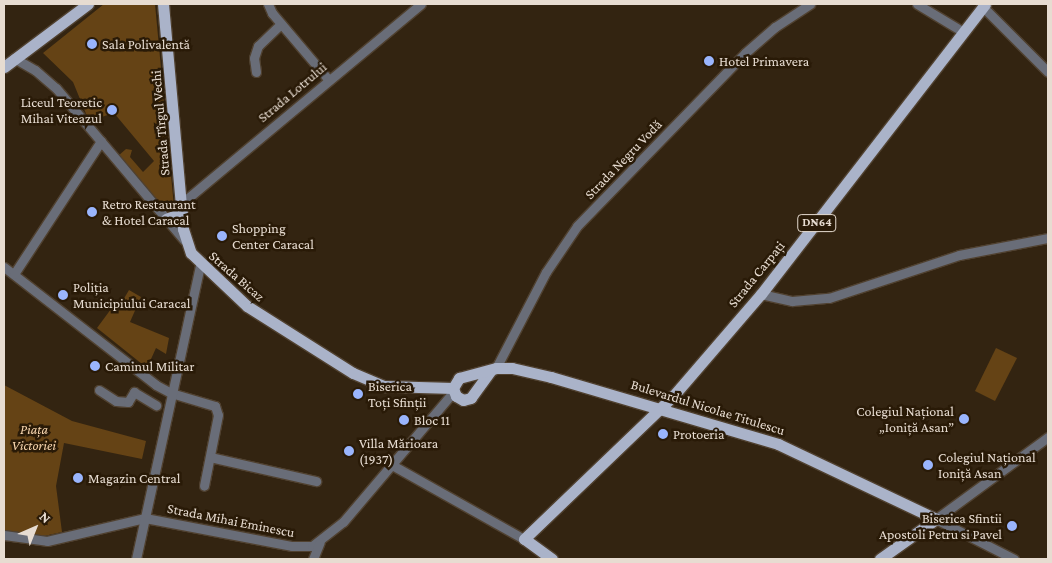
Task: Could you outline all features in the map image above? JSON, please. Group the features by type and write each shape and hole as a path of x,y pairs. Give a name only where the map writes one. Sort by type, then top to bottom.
{"main road":[{"path":"4,67 88,4"},
{"name":"Strada Tîrgul Vechi","path":"164,4 184,240"},
{"name":"Strada Carpați","path":"524,538 663,407 760,294 984,5"},
{"path":"166,219 178,217 182,208"},
{"name":"Strada Bicaz","path":"184,240 200,266 247,306 370,382 400,388 453,390"},
{"name":"Bulevardul Nicolae Titulescu","path":"467,377 494,369 512,368 663,407 778,444 936,519"},
{"path":"476,388 473,380 467,377 456,381 453,390 464,400 474,395 476,388 494,369"},
{"path":"880,559 936,519"},
{"path":"524,538 552,559"}],"street":[{"path":"268,4 281,24 328,79"},
{"name":"Strada Lotrului","path":"182,208 328,79 422,4"},
{"name":"Strada Negru Vodă","path":"494,369 546,272 577,226 745,54 775,27 810,4"},
{"path":"916,4 962,31"},
{"path":"984,5 1048,72"},
{"path":"256,72 254,58 258,46 281,24"},
{"name":"Strada Bicaz","path":"14,58 47,79 184,240"},
{"path":"14,274 101,141"},
{"path":"760,294 792,301 829,298 959,254 1048,238"},
{"path":"136,559 200,266"},
{"path":"4,267 106,348 171,393 215,406 218,415 204,486"},
{"path":"99,390 116,401 128,402 134,392 156,405"},
{"name":"Strada Mihai Eminescu","path":"145,518 304,548 320,542 343,522 434,416 453,390"},
{"name":"Strada Mihai Eminescu","path":"434,416 464,400"},
{"path":"936,519 1048,437"},
{"path":"210,457 316,481"},
{"path":"392,465 524,538"},
{"path":"4,535 44,541 145,518"},
{"name":"Bulevardul Nicolae Titulescu","path":"936,519 1014,559"},
{"path":"313,559 320,542"}],"green space":[{"path":"104,4 155,4 174,207 166,212 118,156 126,149 132,150 130,157 143,172 154,161 114,113 89,121 73,82 43,53"},
{"path":"129,290 141,297 130,322 169,338 166,354 156,348 147,368 97,328 111,309 116,312"},
{"path":"996,348 1017,358 995,401 975,391"},
{"name":"Piața Victoriei","path":"4,385 72,421 146,441 142,459 64,443 56,486 62,532 44,536 4,531"}],"place":[{"name":"Sala Polivalentă","path":"92,44"},
{"name":"Hotel Primavera","path":"709,61"},
{"name":"Liceul Teoretic Mihai Viteazul","path":"112,110"},
{"name":"Retro Restaurant & Hotel Caracal","path":"92,212"},
{"name":"Shopping Center Caracal","path":"222,236"},
{"name":"Poliția Municipiului Caracal","path":"63,295"},
{"name":"Caminul Militar","path":"95,366"},
{"name":"Biserica Toți Sfinții","path":"358,394"},
{"name":"Colegiul Național „Ioniță Asan”","path":"964,419"},
{"name":"Bloc 11","path":"404,420"},
{"name":"Protoeria","path":"663,434"},
{"name":"Villa Mărioara (1937)","path":"349,451"},
{"name":"Colegiul Național Ioniță Asan","path":"928,465"},
{"name":"Magazin Central","path":"78,478"},
{"name":"Biserica Sfintii Apostoli Petru si Pavel","path":"1012,526"}]}
